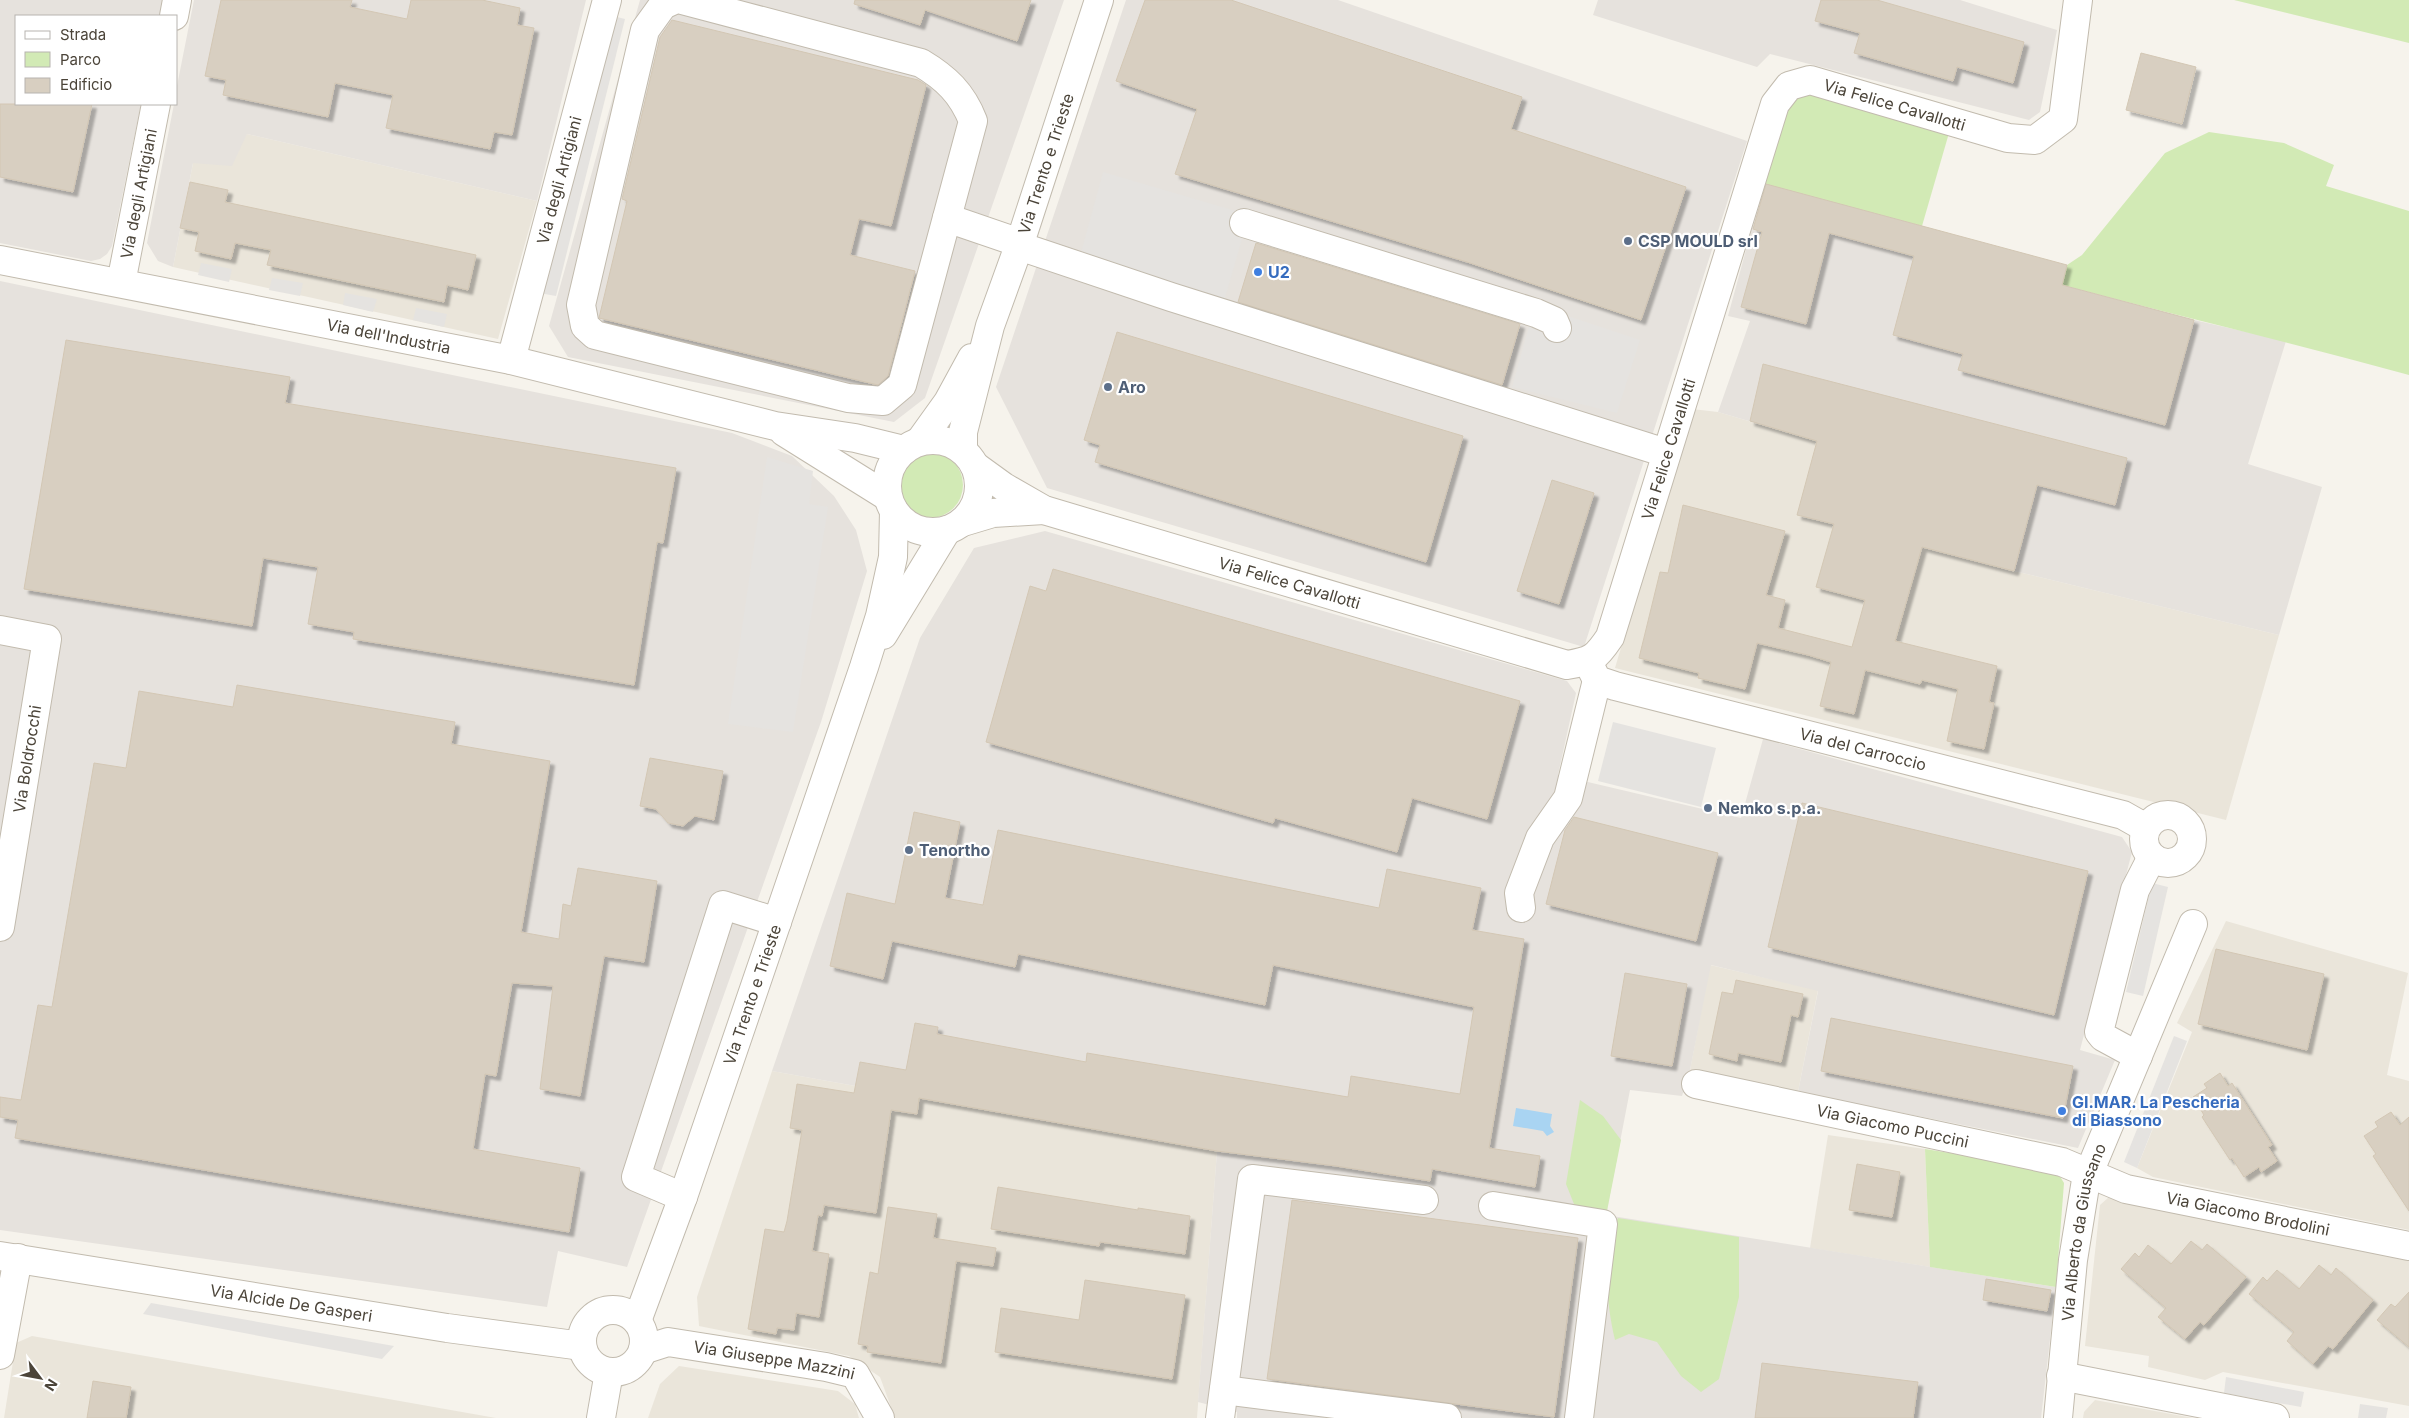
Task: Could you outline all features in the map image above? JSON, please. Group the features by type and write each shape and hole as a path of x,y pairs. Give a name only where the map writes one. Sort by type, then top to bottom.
{"street":[{"path":"174,15 177,0"},
{"name":"Via degli Artigiani","path":"511,360 607,0"},
{"path":"674,0 663,5 645,30 581,305 585,326 594,335 848,398 884,401 902,385 947,218 972,121 963,99 948,81 922,63 682,0"},
{"name":"Via Trento e Trieste","path":"864,667 955,526 972,510 978,496 979,480 969,458 964,432 990,326 1019,244 1099,0"},
{"name":"Via Felice Cavallotti","path":"969,458 1004,487 1044,510 1592,671 1600,652 1610,637 1775,104 1789,86 1810,80 2008,138 2035,140 2063,119 2078,0"},
{"name":"Via degli Artigiani","path":"120,283 156,105"},
{"path":"947,218 1163,295 1666,453"},
{"path":"1244,223 1536,313 1554,321 1557,328"},
{"name":"Via dell'Industria","path":"0,260 511,360 774,426 912,446"},
{"name":"Via Trento e Trieste","path":"637,1321 683,1197 880,616 893,557 891,504 887,480 892,463 912,446 948,402 990,326"},
{"name":"Via dell'Industria","path":"774,426 891,504"},
{"path":"912,446 942,440 969,458"},
{"path":"891,504 908,525 921,530 927,532 955,526"},
{"name":"Via Felice Cavallotti","path":"955,526 993,514 1044,510"},
{"name":"Via Boldrocchi","path":"0,630 47,639 0,927"},
{"path":"1521,908 1519,893 1540,838 1568,798 1592,671"},
{"name":"Via del Carroccio","path":"1592,671 2123,815 2146,828"},
{"path":"2173,815 2187,823 2192,838 2188,853 2175,862 2166,863 2152,857 2144,843 2146,828 2158,817 2173,815"},
{"path":"2138,1056 2103,1037 2100,1032 2135,890 2152,857"},
{"path":"683,1197 636,1177 724,905 777,922"},
{"name":"Via Alberto da Giussano","path":"2058,1418 2072,1260 2089,1173 2193,924"},
{"name":"Via Giacomo Puccini","path":"1696,1084 2062,1162 2089,1173"},
{"name":"Via Giacomo Brodolini","path":"2089,1173 2126,1189 2409,1246"},
{"path":"1220,1418 1252,1179 1424,1200"},
{"path":"1493,1206 1603,1224 1580,1418"},
{"path":"0,1356 9,1257"},
{"name":"Via Alcide De Gasperi","path":"9,1257 447,1328 582,1346"},
{"path":"619,1310 637,1321 642,1330 643,1350 634,1365 626,1370 609,1372 591,1364 582,1346 582,1336 592,1319 600,1313 619,1310"},
{"name":"Via Giuseppe Mazzini","path":"643,1350 668,1342 826,1367 855,1374 880,1418"},
{"path":"601,1418 609,1372"},
{"path":"2061,1376 2275,1418"},
{"path":"1224,1390 1446,1418"}],"shaded area":[{"path":"0,0 163,0 160,15 15,15 15,105 141,105 112,246 107,254 100,259 91,261 0,243"},
{"path":"194,0 586,0 537,201 247,134 232,166 193,163 173,267 158,261 147,243 174,105 178,105 178,81"},
{"path":"640,0 1064,0 925,398 894,422 568,357 549,326"},
{"path":"1126,0 1338,0 1747,141 1584,647 1047,488 996,387"},
{"path":"1598,0 1960,0 2057,30 2040,112 2029,120 1770,54 1757,67 1593,15"},
{"path":"609,15 625,19 556,296 539,293"},
{"path":"247,134 537,201 498,339 173,267 193,163"},
{"path":"1103,172 1249,215 1223,305 1080,256"},
{"path":"1764,184 2067,265 2062,285 2194,320 2286,341 2248,464 2322,487 2279,635 2014,571 1797,515 1817,441 1718,412 1750,321 1728,316"},
{"path":"201,263 232,269 229,282 198,275"},
{"path":"272,278 303,283 300,296 269,290"},
{"path":"0,281 732,433 792,456 834,496 856,530 867,571 821,722 627,1267 558,1251 547,1307 0,1230"},
{"path":"345,293 377,299 373,312 343,305"},
{"path":"1535,305 1640,340 1617,413 1512,387"},
{"path":"416,308 447,314 444,327 413,320"},
{"path":"1692,409 1718,412 1817,441 1798,515 2014,571 2279,635 2226,820 1615,668"},
{"path":"767,457 813,471 809,504 828,507 793,732 728,724"},
{"path":"1045,531 1567,681 1576,693 1558,775 1741,818 1763,739 2122,837 2132,852 2080,1050 2115,1060 2078,1148 1798,1092 1818,991 1711,965 1690,1070 1682,1096 1630,1090 1606,1215 2056,1287 2041,1418 1237,1418 1237,1412 1198,1402 1217,1151 772,1071 920,638 974,548"},
{"path":"1613,722 1716,748 1701,807 1598,781"},
{"path":"2152,883 2168,887 2143,996 2126,992"},
{"path":"2226,921 2408,973 2387,1075 2409,1081 2409,1230 2153,1177 2137,1168 2192,1032 2177,1023"},
{"path":"1710,965 1818,990 1798,1092 1690,1070"},
{"path":"2174,1036 2187,1041 2137,1168 2124,1162"},
{"path":"772,1071 1217,1151 1197,1418 895,1418 880,1377 849,1356 699,1326 697,1297"},
{"path":"1828,1135 1925,1149 1930,1267 1810,1248"},
{"path":"2109,1197 2409,1257 2409,1406 2223,1372 2205,1380 2148,1367 2149,1356 2085,1346 2100,1205"},
{"path":"151,1303 394,1346 382,1359 143,1314"},
{"path":"32,1336 496,1418 4,1418 16,1343"},
{"path":"679,1366 838,1391 855,1404 859,1418 648,1418 660,1384"},
{"path":"2226,1377 2304,1392 2301,1407 2224,1393"},
{"path":"2095,1400 2193,1418 2083,1418 2084,1412"},
{"path":"2360,1404 2388,1408 2386,1418 2358,1418"}],"green space":[{"path":"2234,0 2409,0 2409,43"},
{"path":"1807,93 1949,133 1922,226 1764,184 1791,99"},
{"path":"2209,132 2284,143 2334,165 2326,186 2409,211 2409,375 2062,285 2067,265 2082,255 2165,153"},
{"path":"924,452 936,452 948,457 958,467 963,479 961,498 948,513 936,518 924,518 912,513 902,503 897,491 897,479 902,467 912,457"},
{"path":"1580,1100 1603,1116 1621,1140 1606,1216 1576,1209 1566,1184"},
{"path":"1925,1149 2056,1170 2064,1183 2056,1287 1930,1267"},
{"path":"1618,1218 1739,1237 1739,1297 1719,1379 1701,1392 1681,1376 1657,1342 1629,1334 1615,1340 1609,1310 1607,1279 1610,1248"}],"water":[{"path":"1516,1108 1552,1114 1550,1126 1554,1132 1547,1136 1543,1131 1513,1126"}],"building":[{"path":"221,0 352,0 350,7 407,19 411,0 482,0 520,8 517,25 534,28 512,135 494,132 490,149 386,128 393,95 335,83 328,117 223,95 226,80 205,76"},
{"path":"855,0 1031,0 1017,41 925,10 920,25 854,4"},
{"path":"1145,0 1231,0 1522,97 1511,129 1686,187 1641,320 1467,262 1175,174 1197,109 1116,81"},
{"path":"1821,0 1877,0 2024,42 2013,83 1957,67 1953,81 1854,53 1860,33 1815,21"},
{"path":"672,20 918,80 926,85 891,226 859,219 850,255 915,271 888,376 878,385 599,318 627,201 622,199 660,37"},
{"path":"2141,53 2196,67 2182,124 2126,110"},
{"path":"0,104 92,105 73,192 0,177"},
{"path":"190,182 228,190 225,202 476,255 468,290 447,285 444,302 267,265 271,250 235,243 231,259 195,251 199,232 180,228"},
{"path":"1766,184 2067,265 2062,285 2194,320 2165,425 1958,370 1963,354 1893,335 1914,256 1829,233 1806,324 1741,307 1762,232 1753,229"},
{"path":"1256,243 1520,324 1502,385 1238,302"},
{"path":"1117,332 1463,436 1426,562 1095,462 1100,445 1084,440"},
{"path":"66,340 290,377 285,403 676,468 663,543 657,542 634,685 353,639 354,632 308,624 318,567 263,558 252,626 24,589"},
{"path":"1763,364 2127,458 2115,505 2037,485 2014,571 1922,547 1895,641 1997,666 1989,702 1994,703 1984,749 1947,741 1958,689 1922,680 1920,684 1865,670 1854,714 1820,706 1831,662 1808,655 1757,643 1745,689 1698,678 1699,673 1639,658 1660,572 1668,573 1683,505 1785,531 1766,595 1785,600 1778,628 1852,647 1865,600 1816,587 1834,524 1797,515 1817,441 1750,421"},
{"path":"1552,480 1594,493 1559,604 1517,591"},
{"path":"1053,569 1520,701 1487,819 1412,798 1397,852 1275,818 1273,823 986,742 1030,586 1046,591"},
{"path":"237,685 455,722 451,744 550,761 521,932 559,939 563,904 571,906 578,868 657,881 644,962 604,956 580,1096 540,1089 553,986 512,983 496,1076 485,1074 473,1149 580,1168 569,1232 15,1138 18,1120 0,1117 0,1097 21,1100 38,1005 52,1007 94,763 126,768 139,691 233,707"},
{"path":"650,758 723,771 714,820 695,816 683,826 668,823 656,809 640,806"},
{"path":"1802,803 2088,871 2054,1015 1768,947"},
{"path":"914,812 960,822 945,898 983,905 998,830 1379,908 1387,869 1481,888 1472,930 1524,939 1489,1148 1540,1156 1535,1187 1432,1169 1430,1181 1336,1166 1217,1151 919,1098 917,1114 891,1110 876,1213 824,1205 822,1216 818,1215 812,1251 829,1254 819,1317 796,1313 794,1330 777,1328 776,1334 748,1329 765,1229 784,1232 787,1221 802,1130 790,1128 797,1084 854,1093 860,1062 906,1070 915,1023 938,1027 937,1034 1086,1062 1087,1053 1348,1097 1351,1076 1460,1094 1474,1007 1273,965 1265,1005 1018,954 1015,967 892,941 883,979 830,966 847,893 895,904"},
{"path":"1574,817 1718,853 1696,941 1546,904 1565,830"},
{"path":"2216,949 2324,974 2307,1050 2198,1024"},
{"path":"1625,973 1687,984 1672,1066 1611,1056"},
{"path":"1736,980 1803,994 1798,1017 1791,1015 1781,1062 1738,1053 1737,1061 1709,1054 1722,992 1733,994"},
{"path":"1831,1018 2073,1066 2063,1118 1821,1071"},
{"path":"2220,1073 2228,1086 2232,1083 2272,1145 2268,1147 2277,1161 2261,1172 2259,1167 2244,1177 2232,1158 2230,1160 2202,1117 2204,1115 2193,1097 2207,1088 2204,1084"},
{"path":"2391,1112 2400,1125 2409,1117 2409,1211 2373,1156 2376,1154 2364,1136 2378,1127 2375,1122"},
{"path":"1857,1164 1900,1172 1892,1217 1849,1210"},
{"path":"998,1187 1138,1210 1138,1208 1190,1216 1185,1254 1100,1242 1099,1246 991,1229"},
{"path":"1292,1200 1578,1238 1554,1417 1267,1379"},
{"path":"888,1207 937,1214 933,1238 996,1248 993,1266 956,1261 941,1363 867,1352 868,1346 858,1344 870,1272 878,1274"},
{"path":"2191,1241 2202,1250 2207,1244 2246,1277 2204,1325 2200,1322 2185,1339 2158,1317 2166,1308 2121,1269 2135,1253 2139,1257 2148,1245 2171,1264"},
{"path":"2319,1265 2331,1275 2336,1268 2373,1300 2333,1349 2328,1346 2313,1364 2287,1341 2294,1332 2249,1294 2263,1277 2267,1281 2277,1270 2299,1289"},
{"path":"1986,1279 2051,1290 2047,1311 1983,1300"},
{"path":"1085,1280 1185,1295 1172,1379 995,1352 1001,1308 1079,1320"},
{"path":"2409,1292 2409,1347 2377,1320 2391,1304 2395,1307"},
{"path":"1762,1363 1918,1382 1913,1418 1755,1418"},
{"path":"93,1381 131,1387 126,1418 87,1418"}],"place":[{"name":"CSP MOULD srl","path":"1628,241"},
{"name":"U2","path":"1258,272"},
{"name":"Aro","path":"1108,387"},
{"name":"Nemko s.p.a.","path":"1708,808"},
{"name":"Tenortho","path":"909,850"},
{"name":"GI.MAR. La Pescheria di Biassono","path":"2062,1111"}]}
